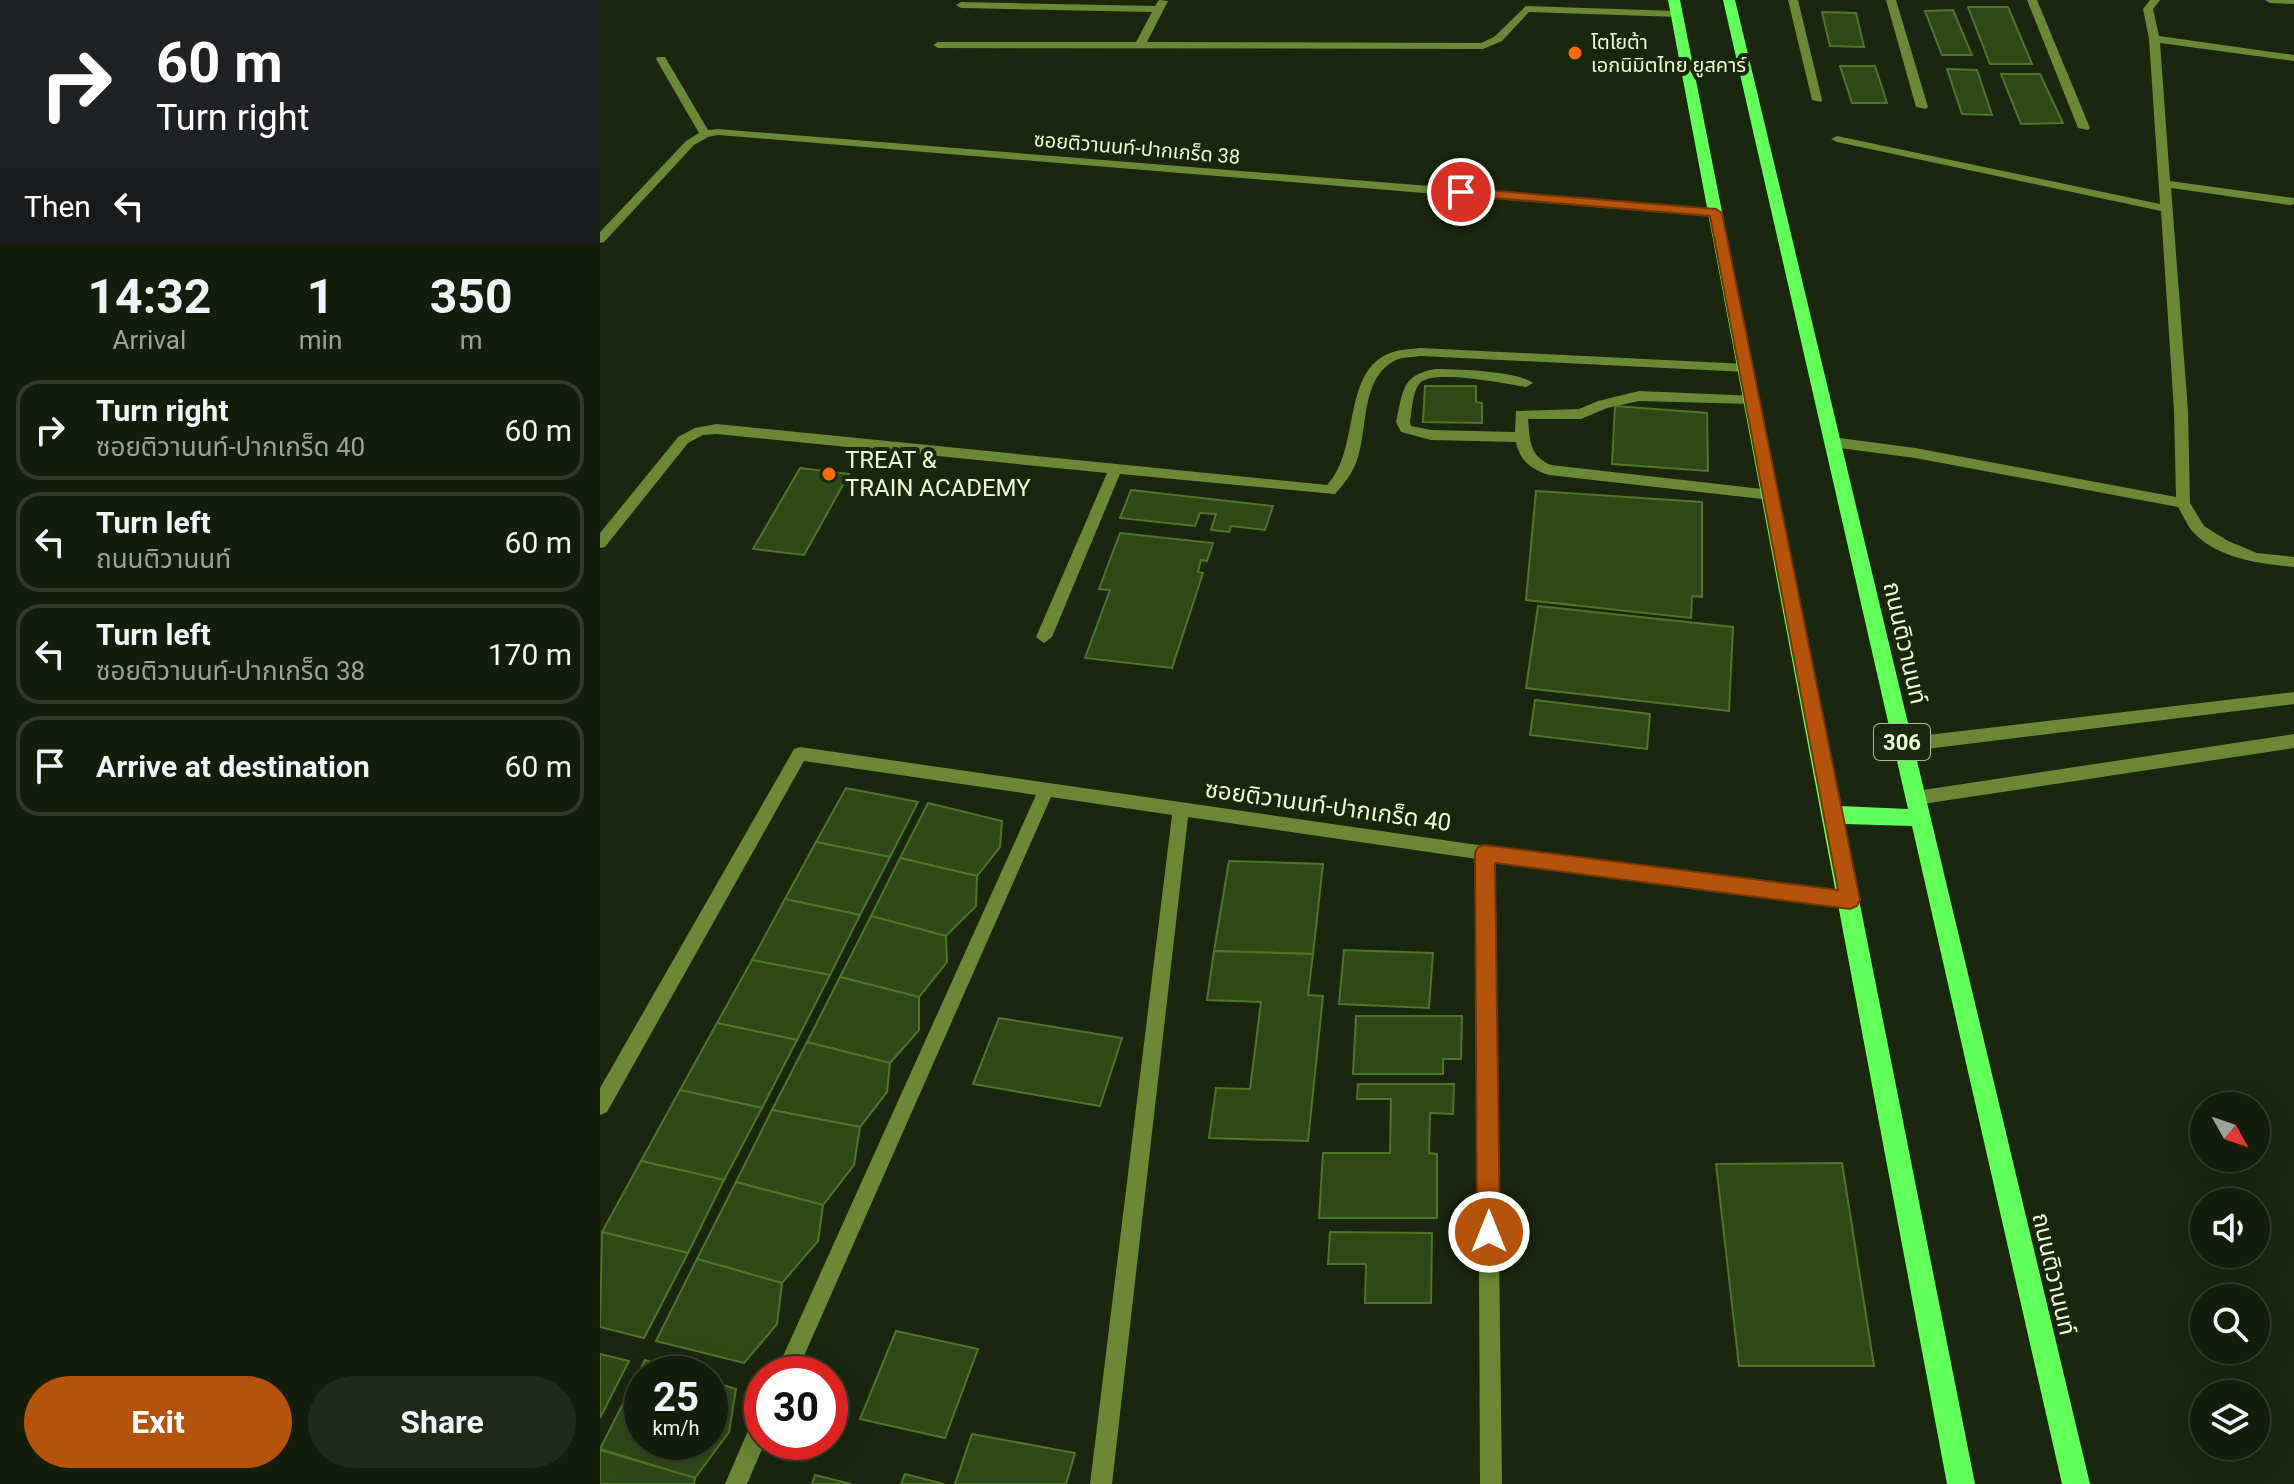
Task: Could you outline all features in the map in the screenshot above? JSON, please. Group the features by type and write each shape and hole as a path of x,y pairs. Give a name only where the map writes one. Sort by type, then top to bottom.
{"main road":[{"name":"ถนนติวานนท์","path":"1729,0 2076,1484"},
{"path":"1676,7 1961,1484"},
{"path":"1833,815 1919,808"}],"street":[{"path":"1793,0 1817,100"},
{"path":"1891,0 1922,107"},
{"path":"2032,0 2084,128"},
{"path":"2155,0 2148,9 2154,39 2181,411 2183,503 2199,530 2223,545 2255,558 2294,562"},
{"path":"2270,0 2294,1"},
{"path":"961,5 1162,4 1140,45"},
{"path":"938,45 1483,46 1498,39 1526,9 1676,7"},
{"path":"2154,39 2294,58"},
{"path":"600,239 690,143 705,134 661,59"},
{"name":"ซอยติวานนท์-ปากเกร็ด 38","path":"705,134 718,132 1716,213"},
{"path":"1837,139 2166,209"},
{"path":"2164,184 2290,201"},
{"path":"600,543 675,448 700,431 717,429 1330,490 1342,482 1348,472 1357,422 1375,369 1393,356 1421,352 1746,368"},
{"path":"1523,437 1431,435 1406,429 1403,422 1415,381 1423,374 1439,372 1526,383"},
{"path":"1752,399 1639,396 1603,404 1581,414 1521,414 1525,456 1533,465 1549,470 1771,495"},
{"path":"1832,442 1915,453 2183,503"},
{"path":"1044,637 1115,469"},
{"path":"1902,745 2294,698"},
{"path":"1919,808 2294,741"},
{"name":"ซอยติวานนท์-ปากเกร็ด 40","path":"600,1106 800,754 1485,853 1850,900"},
{"path":"793,1356 1046,790"},
{"path":"1101,1484 1181,809"},
{"path":"1485,853 1491,1484"},
{"path":"736,1484 747,1460"}],"building":[{"path":"1968,7 2008,7 2032,64 1990,64"},
{"path":"1953,10 1972,55 1942,55 1925,11"},
{"path":"1822,12 1856,13 1864,47 1830,46"},
{"path":"1840,66 1875,66 1887,103 1852,103"},
{"path":"1947,69 1977,70 1992,115 1962,114"},
{"path":"2001,74 2040,74 2063,123 2021,124"},
{"path":"1425,386 1476,386 1476,402 1482,403 1482,423 1423,422"},
{"path":"1615,406 1707,413 1708,471 1612,464"},
{"path":"800,468 849,474 804,555 753,549"},
{"path":"1131,490 1273,506 1265,530 1231,526 1229,532 1211,530 1216,514 1200,513 1195,526 1120,518"},
{"path":"1536,491 1702,502 1702,597 1692,596 1691,618 1526,600"},
{"path":"1120,533 1213,543 1207,561 1201,560 1198,572 1203,573 1172,668 1085,658 1110,590 1099,589"},
{"path":"1538,606 1733,627 1729,711 1526,688"},
{"path":"1535,700 1650,714 1647,749 1530,735"},
{"path":"846,788 918,802 890,857 816,842"},
{"path":"928,803 1002,821 1000,847 977,876 900,858"},
{"path":"816,842 890,857 860,915 785,899"},
{"path":"900,858 977,876 976,906 946,936 871,916"},
{"path":"1229,861 1323,864 1313,954 1214,951"},
{"path":"785,899 860,915 830,975 752,960"},
{"path":"871,916 946,936 947,962 919,997 840,977"},
{"path":"1344,950 1433,953 1429,1008 1339,1004"},
{"path":"1214,951 1313,954 1308,995 1323,996 1308,1141 1209,1138 1216,1088 1250,1089 1261,1002 1207,1000"},
{"path":"752,960 830,975 797,1040 717,1023"},
{"path":"840,977 919,997 919,1030 890,1063 807,1042"},
{"path":"1356,1016 1462,1016 1461,1059 1443,1059 1443,1074 1353,1074"},
{"path":"999,1018 1122,1038 1100,1106 973,1084"},
{"path":"717,1023 797,1040 762,1108 680,1090"},
{"path":"807,1042 890,1063 887,1092 860,1127 772,1110"},
{"path":"1358,1084 1454,1084 1453,1114 1430,1113 1429,1153 1437,1154 1437,1218 1319,1218 1323,1153 1390,1153 1391,1099 1357,1099"},
{"path":"680,1090 762,1108 724,1180 641,1161"},
{"path":"772,1110 860,1127 854,1165 823,1205 736,1182"},
{"path":"641,1161 724,1180 688,1253 602,1232"},
{"path":"1842,1163 1874,1366 1739,1366 1716,1164"},
{"path":"736,1182 823,1205 818,1241 782,1283 697,1259"},
{"path":"602,1232 688,1253 644,1338 600,1327"},
{"path":"1330,1232 1432,1233 1431,1303 1365,1303 1366,1264 1328,1264"},
{"path":"697,1259 782,1283 777,1324 750,1356 744,1356 744,1363 728,1359 728,1356 716,1356 656,1341"},
{"path":"896,1331 978,1349 945,1438 860,1419"},
{"path":"600,1354 624,1360 624,1371 600,1418"},
{"path":"728,1387 736,1389 728,1433"},
{"path":"624,1402 624,1456 600,1449"},
{"path":"972,1434 1075,1453 1066,1484 955,1484"},
{"path":"600,1450 624,1457 624,1460 634,1460 695,1478 694,1484 600,1484"},
{"path":"636,1460 708,1460 695,1478"},
{"path":"905,1474 944,1484 901,1484"},
{"path":"815,1475 851,1484 812,1484"}],"place":[{"name":"โตโยต้า เอกนิมิตไทย ยูสคาร์","path":"1575,53"},
{"name":"TREAT & TRAIN ACADEMY","path":"829,474"}],"route":[{"path":"1461,192 1716,213 1850,900 1485,853 1489,1232"}]}
